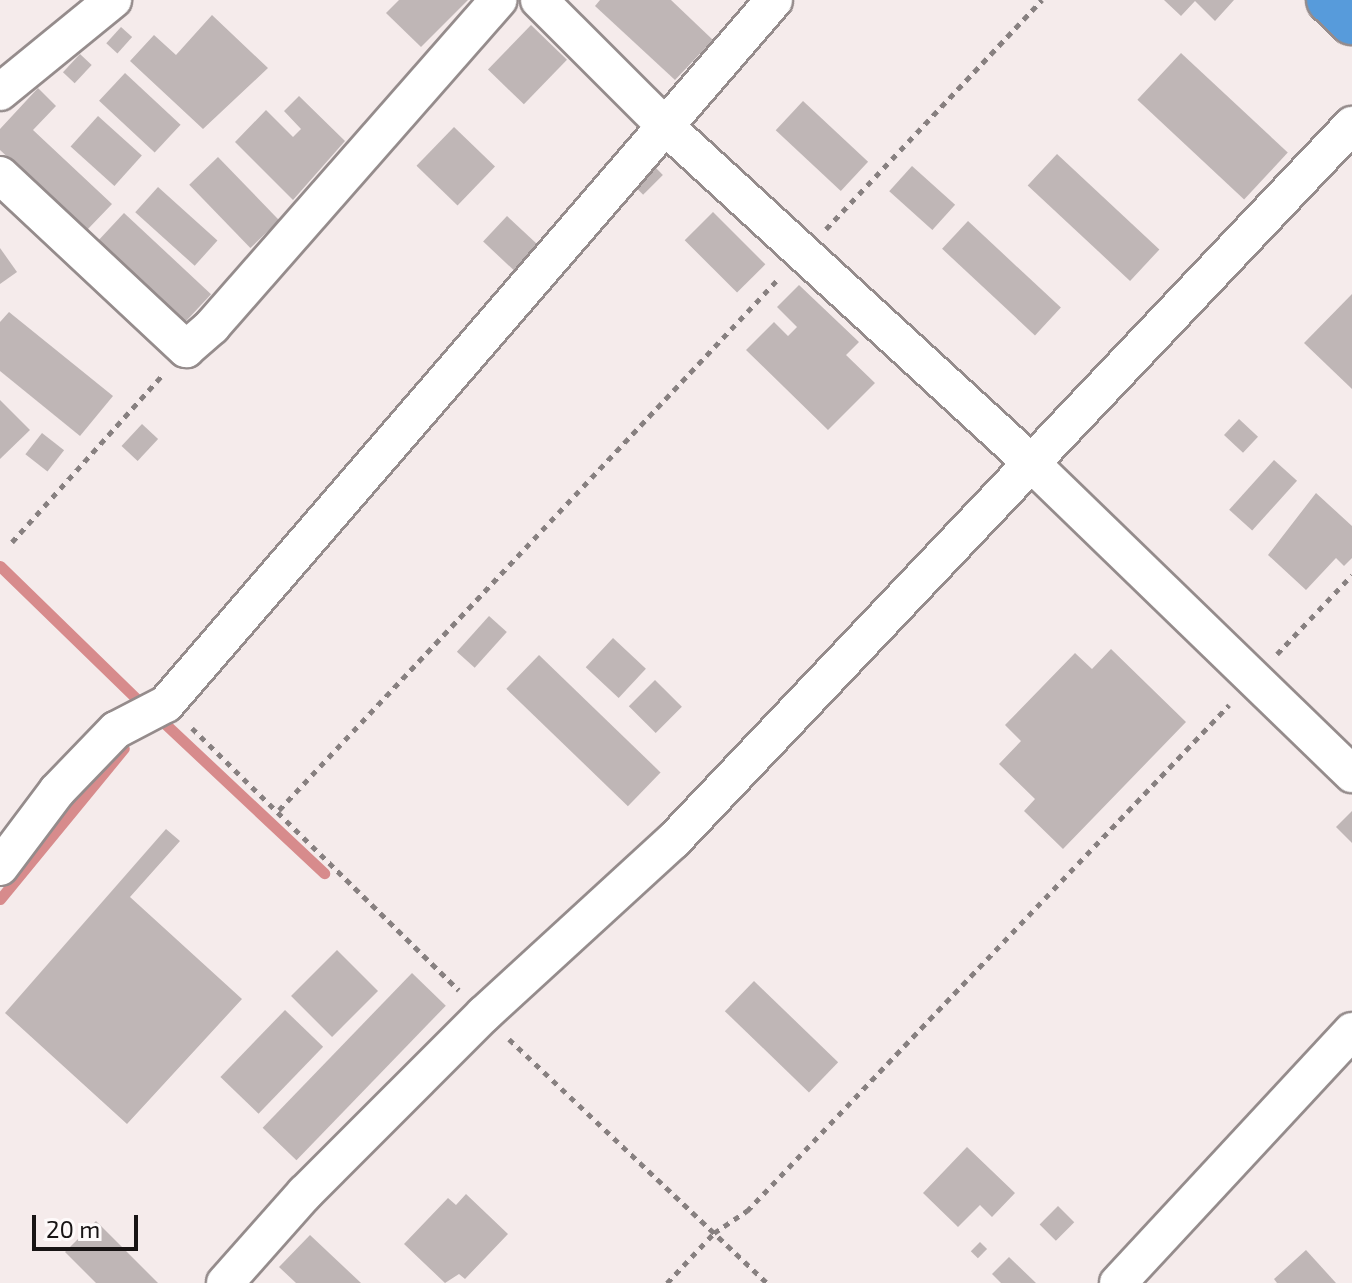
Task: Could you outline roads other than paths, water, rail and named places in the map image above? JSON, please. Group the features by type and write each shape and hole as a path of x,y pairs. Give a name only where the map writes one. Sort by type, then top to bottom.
{"highway":[{"path":"1329,0 1352,22"}],"street":[{"path":"0,92 113,0"},
{"path":"0,175 186,349 222,315 498,0"},
{"path":"539,0 665,126 1029,461 1252,681 1352,774"},
{"path":"0,867 57,791 116,730 166,704 774,0"},
{"path":"225,1283 305,1193 484,1014 673,841 1029,461 1352,125"},
{"path":"1118,1283 1352,1031"}],"waterway":[{"path":"0,566 141,703"},
{"path":"161,720 324,873"},
{"path":"0,899 124,748"}]}
